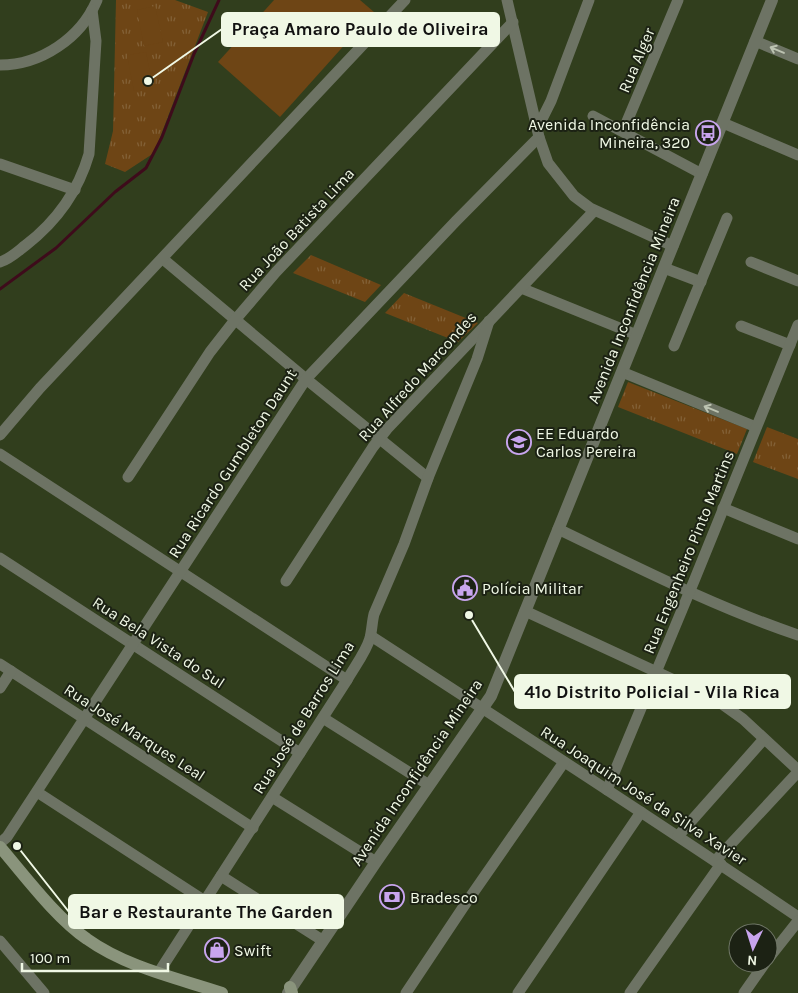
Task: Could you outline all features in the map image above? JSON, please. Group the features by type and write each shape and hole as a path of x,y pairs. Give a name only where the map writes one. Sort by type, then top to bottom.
{"main road":[{"path":"0,845 66,921 86,939 125,960 222,993"}],"street":[{"path":"0,435 40,388 405,0"},
{"path":"507,0 538,133 548,163 574,196 594,211 673,246"},
{"name":"Rua Ricardo Gumbleton Daunt","path":"0,845 306,379 538,133 589,0"},
{"name":"Rua Alger","path":"623,132 678,0"},
{"name":"Avenida Inconfidência Mineira","path":"290,991 322,940 491,696 772,0"},
{"path":"0,65 12,65 35,59 56,47 80,29 95,5"},
{"path":"0,262 9,258 44,230 61,212 75,190 89,154 96,41 95,5"},
{"name":"Rua João Batista Lima","path":"128,476 204,360 235,320 276,272 512,22"},
{"path":"755,41 798,59"},
{"path":"593,116 702,174"},
{"path":"723,123 798,155"},
{"path":"0,164 75,190"},
{"name":"Rua Alfredo Marcondes","path":"286,581 379,439 594,211"},
{"path":"674,346 727,218"},
{"path":"163,259 428,478"},
{"path":"751,262 798,281"},
{"path":"664,268 701,282"},
{"path":"521,288 637,335"},
{"name":"Rua José de Barros Lima","path":"159,972 347,680 371,636 374,614 404,544 428,478 477,359 489,321"},
{"name":"Rua Engenheiro Pinto Martins","path":"607,790 690,592 798,325"},
{"path":"741,326 790,345"},
{"path":"622,372 756,427"},
{"path":"0,454 347,680"},
{"path":"724,508 798,539"},
{"path":"558,529 741,615 798,635"},
{"name":"Rua Bela Vista do Sul","path":"0,558 300,753"},
{"path":"525,611 715,699 743,720 798,771 718,862 630,993"},
{"name":"Rua Joaquim José da Silva Xavier","path":"371,636 483,707 798,917"},
{"name":"Rua José Marques Leal","path":"0,664 252,828"},
{"path":"0,688 11,671"},
{"path":"323,718 429,785"},
{"path":"678,836 764,739"},
{"path":"406,993 564,762"},
{"path":"36,792 205,901"},
{"path":"272,797 376,862"},
{"path":"518,993 641,812"},
{"path":"221,876 322,940"},
{"path":"778,946 798,921"},
{"path":"0,941 44,993"},
{"path":"744,993 758,973"}],"green space":[{"path":"116,0 175,0 208,12 154,153 125,172 105,164 113,131"},
{"path":"274,0 360,0 374,12 280,117 218,62"},
{"path":"155,6 163,42 144,46 137,10"},
{"path":"146,52 153,88 134,91 127,55"},
{"path":"311,255 381,285 365,302 293,273"},
{"path":"404,293 478,323 458,342 385,313"},
{"path":"628,382 747,429 737,454 618,407"},
{"path":"767,427 798,439 798,479 753,462"}],"waterway":[{"path":"0,289 56,248 115,192 146,168 162,137 194,54 219,0"}],"place":[{"name":"Praça Amaro Paulo de Oliveira","path":"148,81"},
{"name":"Avenida Inconfidência Mineira, 320","path":"708,133"},
{"name":"EE Eduardo Carlos Pereira","path":"519,442"},
{"name":"Polícia Militar","path":"465,588"},
{"name":"41º Distrito Policial - Vila Rica","path":"469,615"},
{"name":"Bar e Restaurante The Garden","path":"17,846"},
{"name":"Bradesco","path":"392,897"},
{"name":"Swift","path":"217,950"}]}
